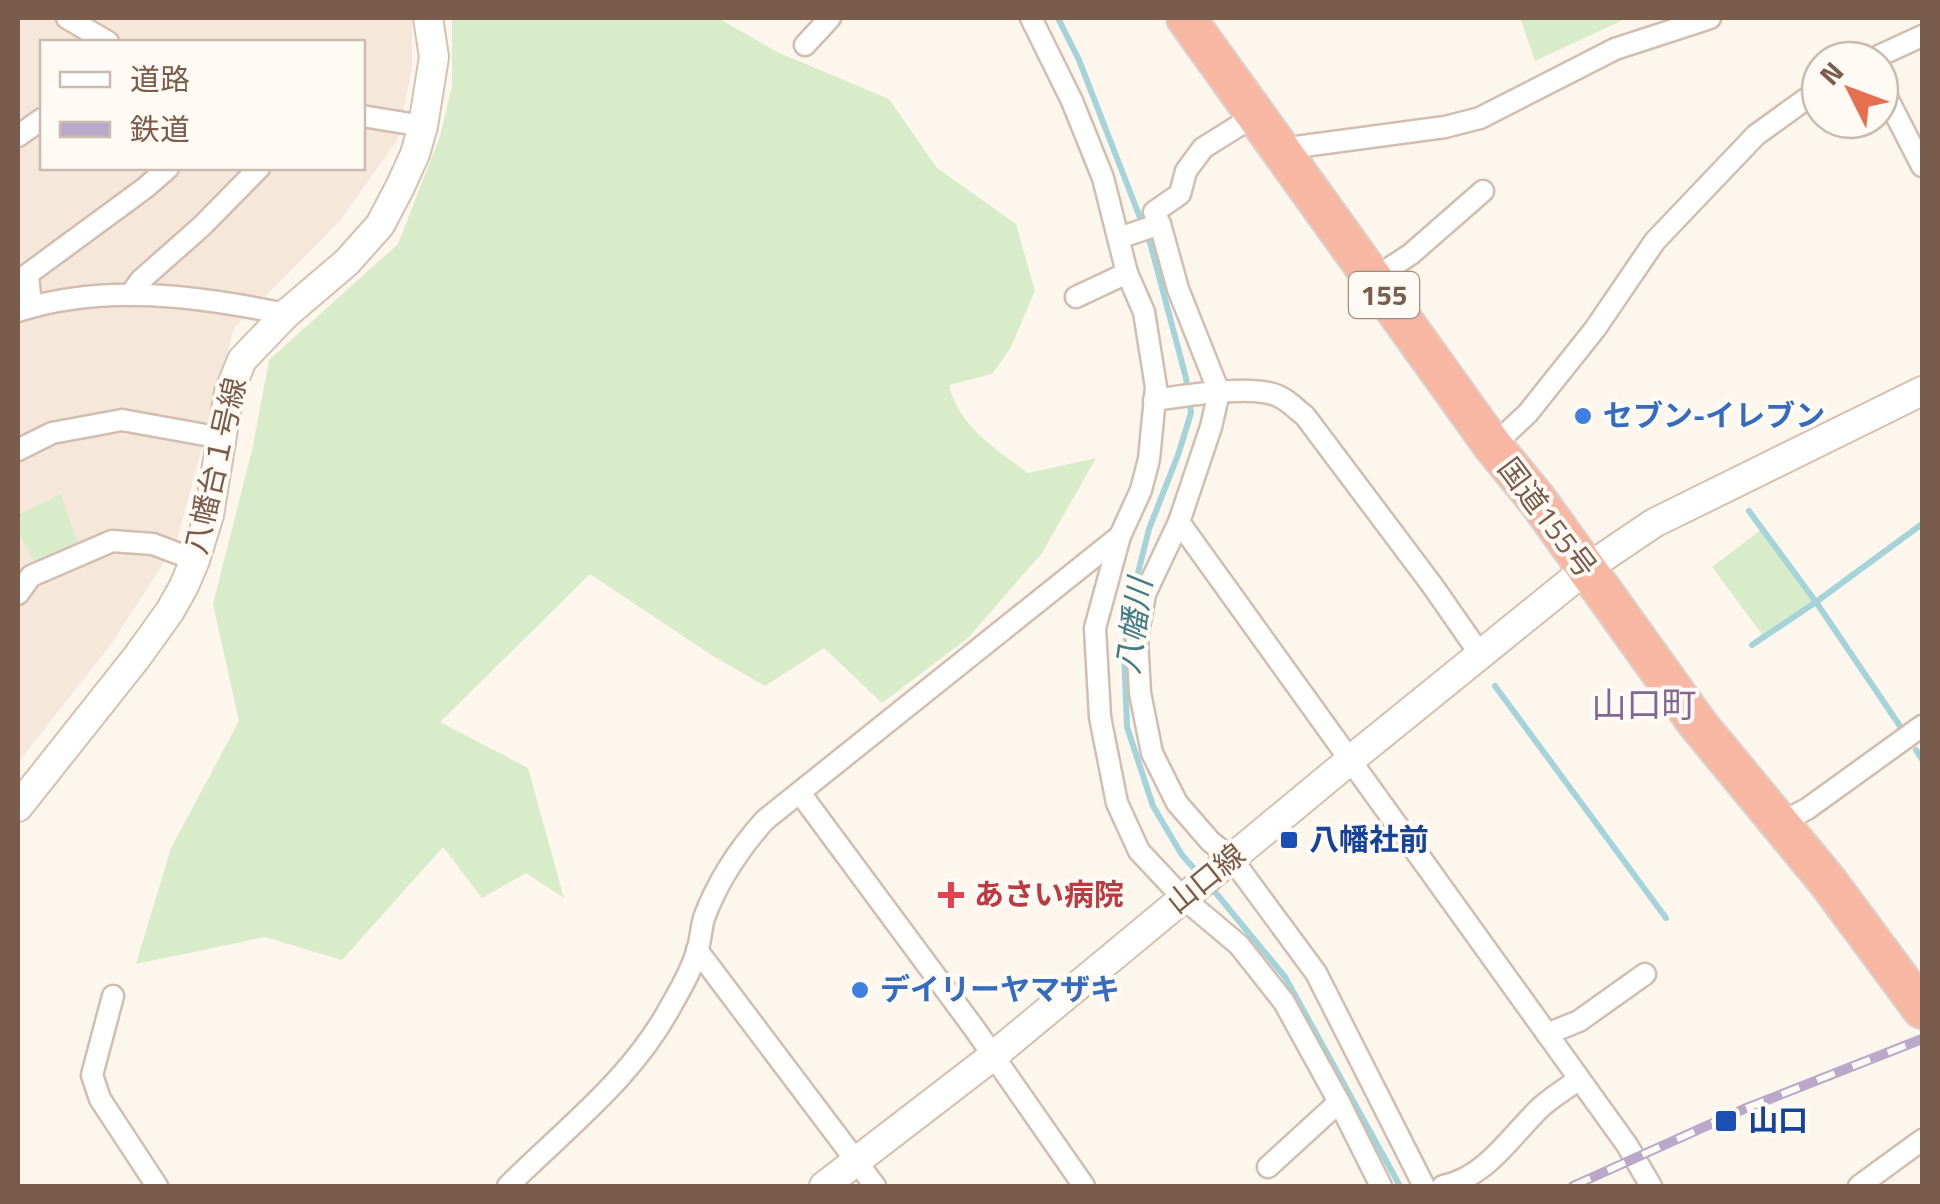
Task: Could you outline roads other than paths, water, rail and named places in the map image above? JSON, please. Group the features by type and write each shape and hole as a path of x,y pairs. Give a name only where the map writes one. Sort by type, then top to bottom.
{"highway":[{"name":"国道155号","path":"1186,18 1698,723 1828,882 1922,1008"}],"street":[{"path":"68,18 105,40"},
{"name":"八幡台１号線","path":"18,807 170,611 195,560 208,515 229,392 242,360 286,314 347,262 380,225 415,154 423,126 434,57 428,18"},
{"path":"804,46 830,18"},
{"path":"1031,18 1103,178 1123,237 1127,273 1144,312 1156,386 1163,399 1141,490 1120,536 1095,628 1100,717 1116,802 1139,851 1239,944 1284,1002 1381,1186"},
{"path":"1281,150 1480,118 1614,49 1710,18"},
{"path":"1494,446 1528,413 1595,329 1655,241 1756,134 1800,103"},
{"path":"1256,114 1204,148 1186,171 1180,194 1154,212 1210,393 1211,427 1179,522 1145,594 1137,640 1140,693 1152,752 1176,803 1316,973 1424,1186"},
{"path":"365,116 423,126"},
{"path":"18,136 40,120"},
{"path":"1900,123 1922,166"},
{"path":"166,170 28,274 24,309 68,299 130,295 223,301 286,314"},
{"path":"130,295 257,170"},
{"path":"1373,279 1411,254 1483,191"},
{"path":"1123,237 1157,225"},
{"path":"1076,297 1127,273"},
{"name":"山口線","path":"824,1186 993,1056 1586,570 1654,522 1922,391"},
{"path":"1163,399 1264,392 1278,395 1305,416 1480,654"},
{"path":"18,450 52,433 122,420 222,438"},
{"path":"1179,522 1627,1146 1651,1186"},
{"path":"508,1186 596,1104 646,1049 698,950 702,922 718,885 741,846 765,820 1120,536"},
{"path":"18,594 31,576 112,541 153,544 195,560"},
{"path":"1778,824 1807,809 1922,726"},
{"path":"800,793 1084,1186"},
{"path":"698,950 875,1186"},
{"path":"1547,1034 1578,1021 1645,974"},
{"path":"113,996 92,1075 100,1099 157,1186"},
{"path":"1443,1186 1462,1182 1490,1162 1543,1105 1579,1080"},
{"path":"1268,1167 1339,1102"},
{"path":"1860,1186 1922,1140"}],"waterway":[{"name":"八幡川","path":"1058,18 1079,60 1151,246 1186,378 1191,413 1149,529 1132,597 1124,652 1127,727 1153,806 1182,855 1199,874"},
{"path":"1749,511 1902,729"},
{"path":"1752,645 1922,524"},
{"path":"1495,686 1666,918"},
{"path":"1916,750 1922,759"},
{"name":"八幡川","path":"1211,887 1285,977 1400,1186"}],"railway":[{"path":"1573,1186 1744,1109 1922,1039"}],"place":[{"name":"セブン-イレブン","path":"1583,416"},
{"name":"八幡社前","path":"1289,840"},
{"name":"あさい病院","path":"951,895"},
{"name":"デイリーヤマザキ","path":"860,990"},
{"name":"山口","path":"1726,1121"}],"district":[{"name":"山口町","path":"1644,705"}]}
